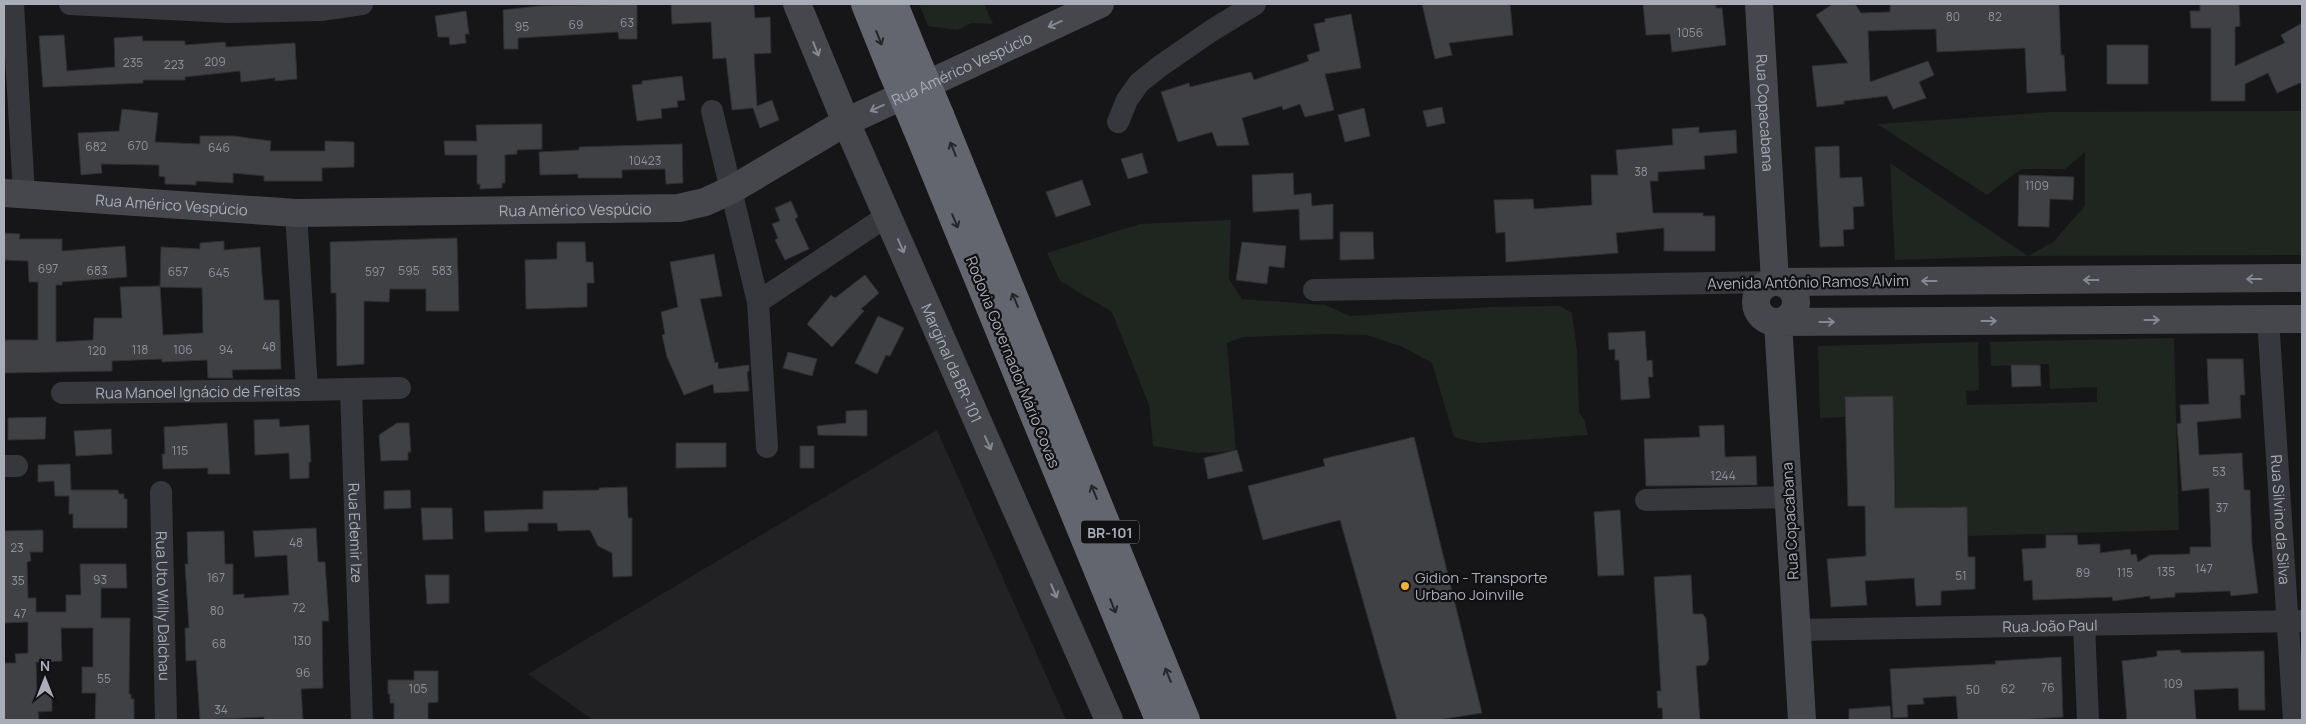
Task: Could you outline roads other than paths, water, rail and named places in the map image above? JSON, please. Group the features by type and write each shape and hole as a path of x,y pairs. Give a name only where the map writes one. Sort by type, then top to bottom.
{"highway":[{"name":"Rodovia Governador Mário Covas","path":"865,4 892,71 928,121 1186,720"},
{"name":"Rodovia Governador Mário Covas","path":"894,4 916,58 928,121 1159,720"}],"street":[{"path":"14,4 14,194"},
{"path":"70,4 179,10 285,12 362,4"},
{"name":"Marginal da BR-101","path":"797,4 846,122 1109,720"},
{"name":"Rua Américo Vespúcio","path":"14,194 296,213 679,208 705,202 733,189 846,122 1100,4"},
{"path":"1118,122 1127,100 1139,83 1211,31 1255,4"},
{"name":"Rua Copacabana","path":"1759,4 1775,282"},
{"path":"712,112 733,189 758,302 767,447"},
{"name":"Rua Manoel Ignácio de Freitas","path":"62,393 307,390 296,213"},
{"path":"758,302 887,216"},
{"name":"Avenida Antônio Ramos Alvim","path":"1314,290 1775,282 2302,278"},
{"path":"1775,282 1764,287 1759,292 1756,304 1761,315 1766,320 1778,322 2302,319"},
{"name":"Rua Silvino da Silva","path":"2268,319 2295,622 2294,720"},
{"name":"Rua Copacabana","path":"1778,322 1802,720"},
{"path":"307,390 400,388"},
{"name":"Rua Edemir Ize","path":"351,389 362,720"},
{"name":"Rua Uto Willy Dalchau","path":"161,492 166,720"},
{"path":"1646,500 1789,497"},
{"name":"Rua João Paul","path":"1796,630 2295,622"},
{"path":"2084,625 2088,720"}],"place":[{"name":"Gidion - Transporte Urbano Joinville","path":"1405,586"}]}
